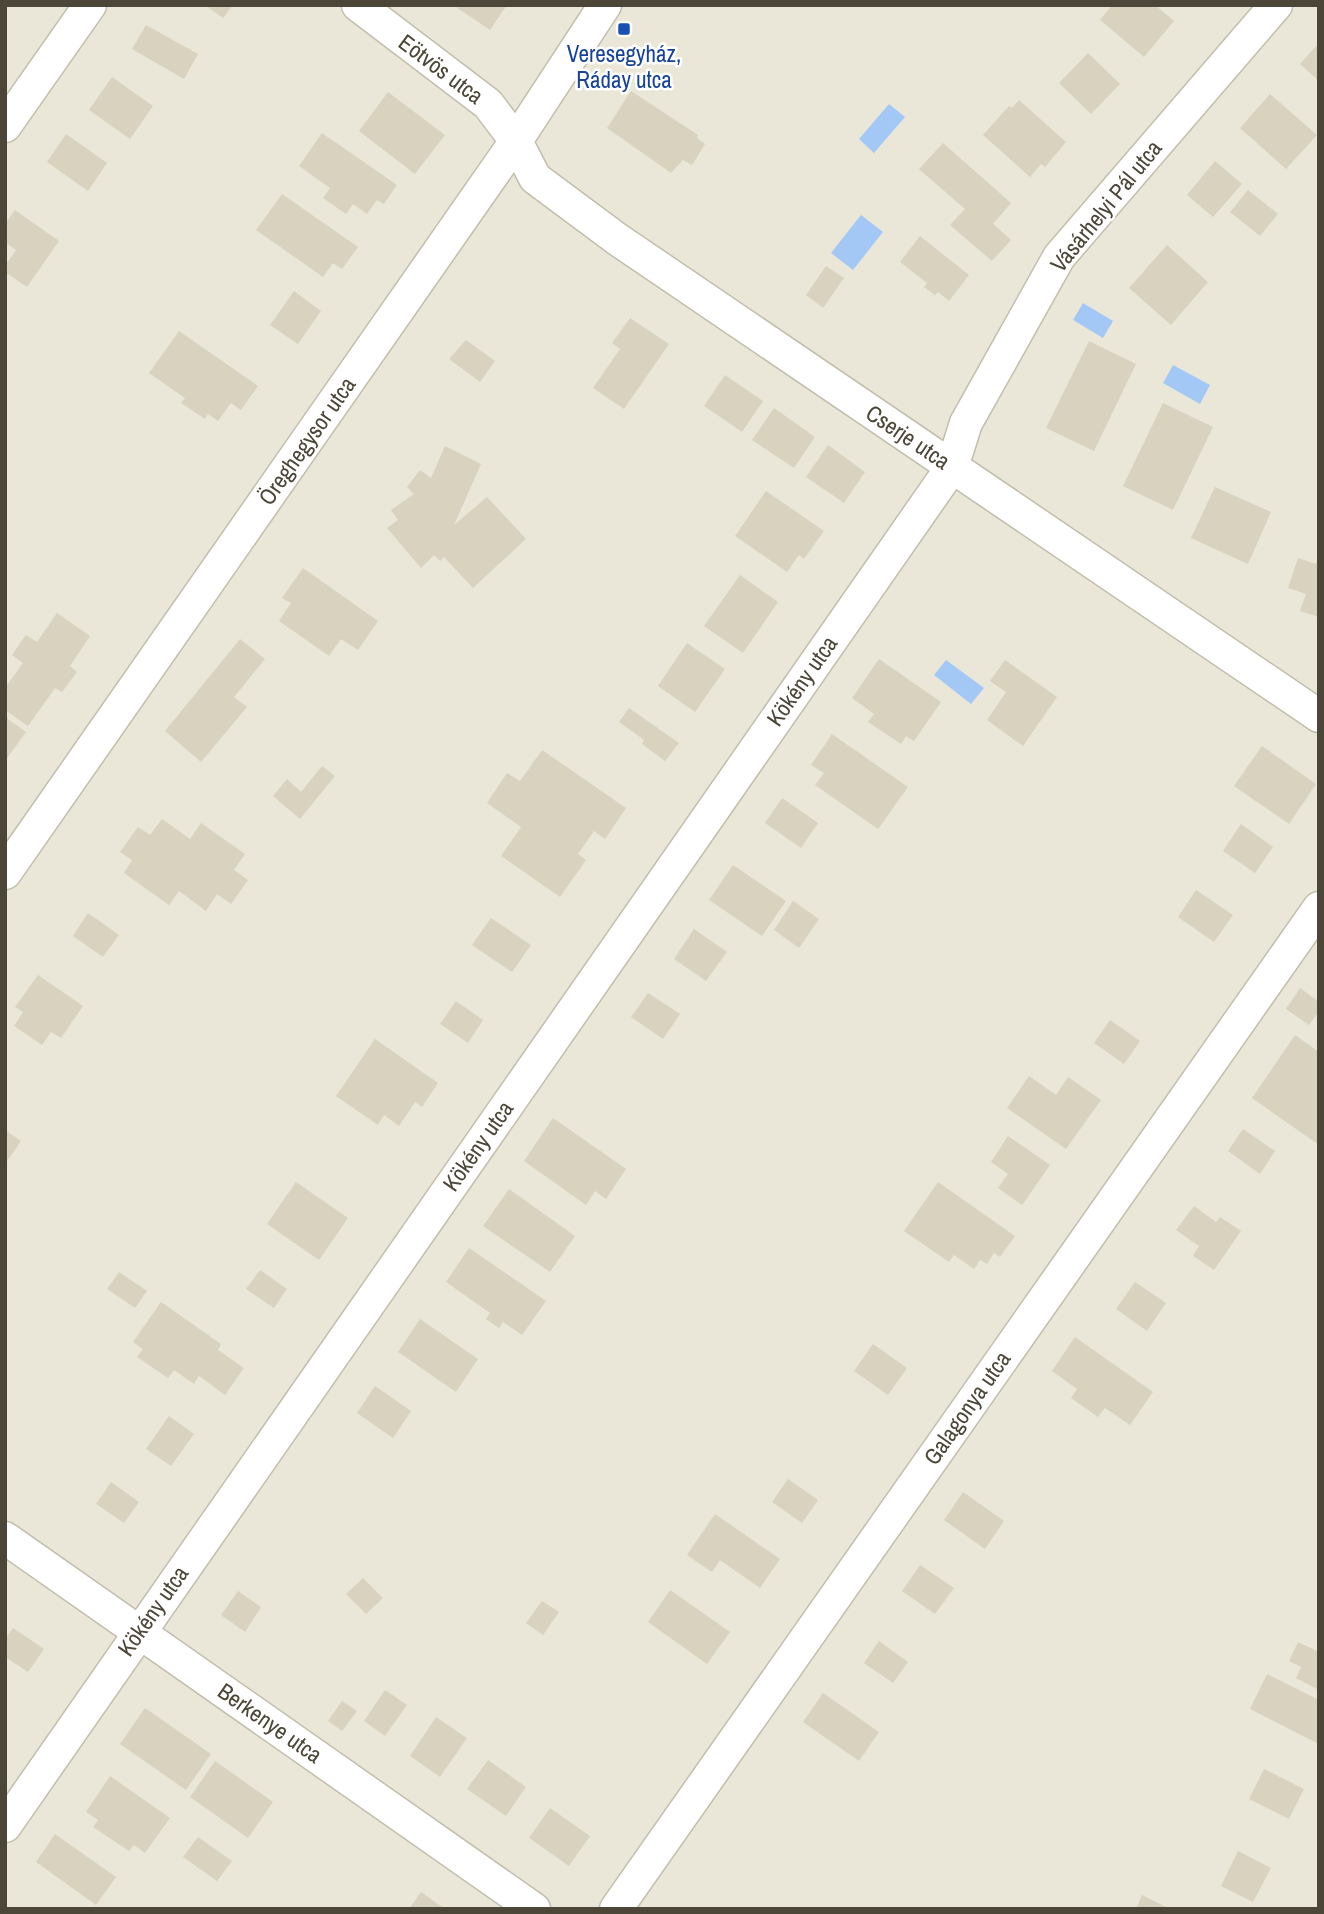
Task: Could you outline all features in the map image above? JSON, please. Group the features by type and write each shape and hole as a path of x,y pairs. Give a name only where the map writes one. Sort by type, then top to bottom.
{"street":[{"path":"5,126 90,5"},
{"name":"Eötvös utca","path":"358,5 488,104 516,141"},
{"name":"Öreghegysor utca","path":"5,873 516,141 605,5"},
{"name":"Vásárhelyi Pál utca","path":"952,467 966,423 1059,257 1276,5"},
{"name":"Cserje utca","path":"516,141 535,178 566,201 1319,716"},
{"name":"Kökény utca","path":"5,1826 952,467"},
{"name":"Galagonya utca","path":"616,1909 1319,908"},
{"name":"Berkenye utca","path":"5,1538 534,1909"}],"shaded area":[{"path":"5,5 1319,5 1319,1909 5,1909"}],"water":[{"path":"889,104 905,117 874,153 859,139"},
{"path":"861,215 883,232 853,270 831,253"},
{"path":"1083,303 1113,321 1103,338 1073,320"},
{"path":"1173,365 1210,385 1200,404 1163,383"},
{"path":"946,660 984,688 971,704 934,675"}],"building":[{"path":"205,5 233,5 223,18"},
{"path":"453,5 507,5 490,30"},
{"path":"1112,5 1155,5 1174,21 1144,57 1100,20"},
{"path":"146,25 198,54 184,79 132,49"},
{"path":"1319,43 1319,81 1300,64"},
{"path":"1088,53 1120,84 1091,114 1059,83"},
{"path":"112,77 153,106 130,139 89,110"},
{"path":"631,91 698,135 697,138 705,144 692,165 683,160 671,173 607,128"},
{"path":"388,92 445,135 415,174 359,131"},
{"path":"1270,94 1317,135 1286,169 1240,128"},
{"path":"1019,100 1066,142 1045,167 1041,164 1030,177 983,135 1009,106 1012,108"},
{"path":"322,133 397,185 384,204 377,200 367,214 353,204 346,214 323,198 330,188 299,166"},
{"path":"66,134 107,163 88,191 47,162"},
{"path":"943,143 1011,203 993,224 1011,240 992,261 950,225 965,209 919,169"},
{"path":"1215,161 1242,184 1213,217 1187,195"},
{"path":"1248,190 1278,214 1260,236 1230,212"},
{"path":"282,194 358,247 342,269 333,263 323,277 256,230"},
{"path":"15,210 59,241 27,287 5,272 5,266 16,250 5,242 5,224"},
{"path":"920,236 969,275 949,301 938,292 935,295 924,287 927,283 900,262"},
{"path":"1167,245 1208,282 1171,325 1129,288"},
{"path":"826,266 844,278 823,308 806,295"},
{"path":"294,291 321,311 298,344 270,325"},
{"path":"630,318 669,344 624,409 593,388 620,349 612,343"},
{"path":"179,331 258,386 241,410 231,403 218,421 208,414 205,419 181,403 185,398 149,373"},
{"path":"466,340 495,361 480,382 449,359"},
{"path":"1089,341 1136,364 1094,451 1046,428"},
{"path":"725,375 763,401 742,432 704,406"},
{"path":"1163,403 1213,427 1173,510 1123,486"},
{"path":"774,408 815,437 794,468 752,440"},
{"path":"828,445 865,472 844,503 806,477"},
{"path":"445,446 481,464 454,525 487,497 526,539 473,588 444,557 440,561 434,555 421,568 387,528 398,520 391,510 414,494 407,487 420,470 431,478"},
{"path":"1215,487 1271,512 1248,564 1191,538"},
{"path":"766,491 824,531 804,559 799,555 787,572 735,536"},
{"path":"1319,557 1319,617 1300,611 1306,594 1288,588 1298,558 1316,564"},
{"path":"303,568 378,621 358,650 341,639 329,656 279,621 291,603 282,598"},
{"path":"740,575 778,602 743,653 704,626"},
{"path":"57,613 90,636 70,666 77,672 62,692 55,688 28,726 5,710 5,688 23,663 12,655 26,635 37,642"},
{"path":"240,639 265,659 234,697 247,707 201,762 165,731"},
{"path":"687,643 725,669 695,712 658,686"},
{"path":"879,659 941,702 914,741 906,736 901,744 868,722 874,714 852,698"},
{"path":"1005,660 1057,697 1023,746 987,720 1006,692 990,681"},
{"path":"629,708 679,743 665,761 642,744 644,740 619,722"},
{"path":"5,717 26,732 5,761"},
{"path":"832,734 908,787 878,829 815,785 824,773 811,765"},
{"path":"1262,746 1316,784 1289,824 1234,786"},
{"path":"542,750 626,808 605,839 594,831 578,854 586,860 560,897 501,856 521,827 487,803 507,773 520,781"},
{"path":"322,766 335,776 300,819 273,796 287,779 301,792"},
{"path":"782,798 818,823 801,848 765,823"},
{"path":"162,819 190,839 201,823 245,854 234,870 248,880 231,904 217,894 206,911 179,891 169,905 124,873 132,860 120,852 138,827 150,835"},
{"path":"1241,824 1273,847 1255,873 1223,851"},
{"path":"733,865 786,901 762,936 709,900"},
{"path":"1196,890 1233,915 1214,942 1178,917"},
{"path":"793,901 819,919 799,948 774,930"},
{"path":"88,913 119,935 103,957 73,936"},
{"path":"491,918 531,945 512,972 472,945"},
{"path":"694,929 727,952 706,981 674,959"},
{"path":"38,975 83,1006 61,1038 51,1032 42,1045 14,1026 23,1012 15,1007"},
{"path":"1300,988 1319,1002 1319,1011 1309,1025 1286,1009"},
{"path":"648,993 680,1014 663,1039 631,1017"},
{"path":"456,1001 483,1020 468,1043 440,1024"},
{"path":"1110,1020 1140,1041 1124,1064 1094,1043"},
{"path":"1295,1035 1319,1052 1319,1145 1252,1098"},
{"path":"375,1039 438,1083 422,1107 415,1102 399,1126 384,1115 378,1125 336,1096"},
{"path":"1029,1076 1056,1095 1068,1077 1101,1100 1066,1149 1007,1108"},
{"path":"553,1118 626,1169 606,1199 595,1191 586,1205 524,1161"},
{"path":"1243,1129 1275,1151 1260,1174 1228,1151"},
{"path":"5,1130 21,1141 5,1164"},
{"path":"1008,1136 1050,1165 1022,1205 998,1188 1008,1174 991,1162"},
{"path":"296,1182 348,1218 319,1260 267,1224"},
{"path":"938,1182 1015,1236 1000,1257 994,1253 987,1264 980,1260 974,1269 954,1255 949,1262 904,1231"},
{"path":"509,1189 575,1236 550,1272 483,1226"},
{"path":"1194,1206 1216,1222 1220,1217 1241,1231 1214,1270 1193,1256 1199,1246 1176,1230"},
{"path":"469,1248 546,1301 522,1335 503,1322 499,1328 486,1319 490,1313 446,1282"},
{"path":"260,1270 287,1289 274,1308 246,1289"},
{"path":"119,1272 147,1291 135,1308 107,1289"},
{"path":"1135,1282 1166,1303 1147,1331 1116,1309"},
{"path":"161,1302 221,1344 218,1350 244,1368 225,1395 199,1376 194,1384 174,1370 168,1378 137,1357 143,1349 133,1342"},
{"path":"420,1319 478,1359 456,1392 398,1352"},
{"path":"1075,1337 1153,1392 1130,1425 1105,1408 1098,1417 1071,1398 1077,1389 1052,1371"},
{"path":"873,1344 907,1368 888,1395 854,1371"},
{"path":"375,1386 411,1411 393,1438 357,1413"},
{"path":"169,1416 194,1434 171,1466 146,1449"},
{"path":"788,1479 818,1500 802,1523 772,1502"},
{"path":"111,1482 139,1502 124,1523 96,1504"},
{"path":"963,1492 1004,1521 985,1549 944,1520"},
{"path":"715,1514 780,1559 760,1588 720,1560 712,1572 687,1555"},
{"path":"920,1565 954,1588 935,1614 902,1591"},
{"path":"363,1578 383,1598 366,1614 346,1594"},
{"path":"670,1590 730,1632 707,1664 648,1622"},
{"path":"238,1591 261,1607 245,1632 221,1615"},
{"path":"542,1601 559,1612 543,1635 526,1623"},
{"path":"13,1628 44,1649 28,1672 5,1657 5,1639"},
{"path":"879,1641 908,1662 893,1683 864,1663"},
{"path":"1298,1642 1319,1652 1319,1690 1296,1678 1301,1667 1289,1661"},
{"path":"1267,1674 1319,1700 1319,1744 1250,1709"},
{"path":"385,1690 407,1705 385,1736 364,1721"},
{"path":"823,1693 879,1732 859,1761 803,1722"},
{"path":"342,1701 357,1711 342,1731 328,1721"},
{"path":"145,1708 211,1754 186,1790 120,1744"},
{"path":"436,1717 467,1738 440,1777 410,1756"},
{"path":"488,1760 526,1787 506,1816 467,1789"},
{"path":"215,1761 273,1802 248,1838 190,1797"},
{"path":"1264,1769 1304,1789 1289,1819 1249,1799"},
{"path":"110,1776 170,1818 145,1853 134,1845 129,1851 93,1827 98,1820 86,1812"},
{"path":"550,1808 590,1836 569,1866 529,1838"},
{"path":"55,1834 116,1877 96,1905 36,1862"},
{"path":"198,1837 232,1861 217,1881 183,1857"},
{"path":"1238,1851 1271,1868 1253,1902 1221,1886"},
{"path":"421,1892 445,1909 409,1909"},
{"path":"1142,1895 1170,1909 1136,1909"}],"place":[{"name":"Veresegyház, Ráday utca","path":"624,29"}]}
